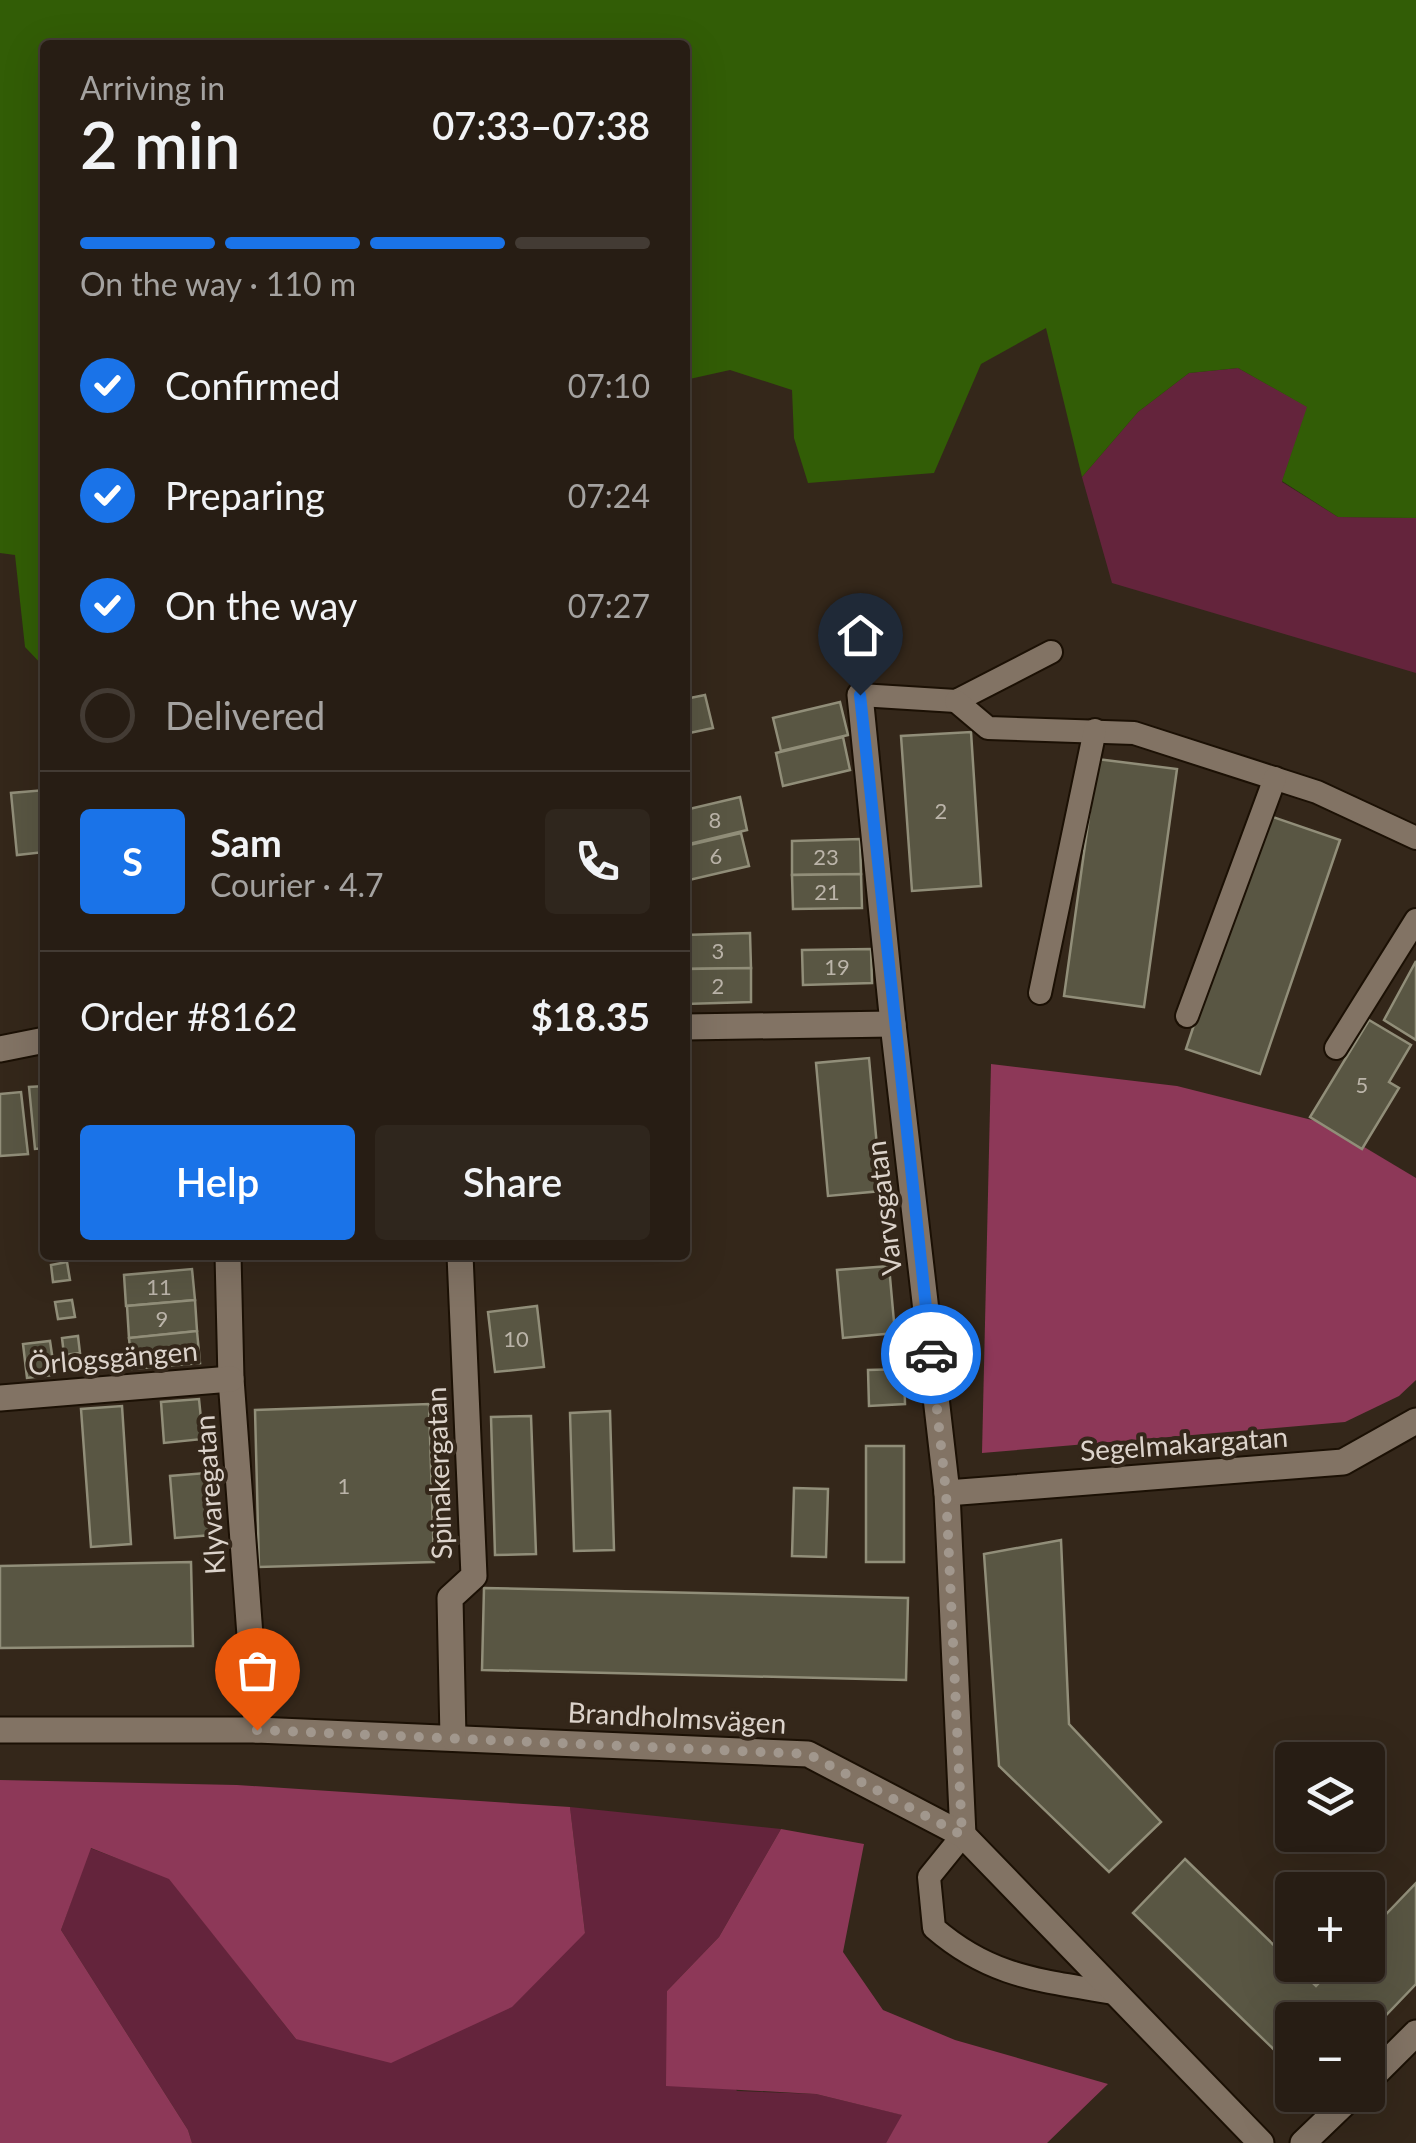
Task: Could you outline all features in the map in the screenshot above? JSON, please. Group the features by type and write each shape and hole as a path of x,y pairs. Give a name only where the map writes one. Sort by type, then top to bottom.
{"street":[{"name":"Varvsgatan","path":"860,695 946,1492 962,1835"},
{"path":"690,1027 893,1024"},
{"path":"0,1049 40,1041"},
{"name":"Klyvaregatan","path":"228,1260 231,1378 257,1730"},
{"name":"Spinakergatan","path":"454,1738 450,1598 474,1576 460,1260"},
{"name":"Örlogsgängen","path":"0,1398 231,1378"},
{"name":"Segelmakargatan","path":"946,1492 1343,1462 1416,1421"},
{"name":"Brandholmsvägen","path":"0,1730 257,1730 808,1754 962,1835 1260,2143"},
{"path":"1385,2063 1416,2032"},
{"path":"1303,2143 1335,2112"}],"lane":[{"path":"860,695 956,701 1050,652"},
{"path":"956,701 988,728 1134,733 1317,792 1416,838"},
{"path":"1040,992 1095,730"},
{"path":"1187,1016 1275,778"},
{"path":"1336,1048 1416,920"},
{"path":"962,1835 929,1877 934,1928 962,1952 1002,1972 1114,1994"}],"shaded area":[{"path":"0,0 1416,0 1416,518 1338,517 1282,481 1307,407 1238,368 1189,373 1138,412 1082,477 1046,328 981,364 934,473 808,483 794,438 792,390 730,370 690,379 690,40 40,40 40,663 25,647 15,555 0,553"},
{"path":"1238,368 1308,407 1282,482 1338,517 1416,518 1416,673 1112,583 1082,477 1138,412 1189,373"},
{"path":"991,1064 1177,1086 1324,1123 1416,1178 1416,1380 1399,1396 1345,1422 982,1453"},
{"path":"0,1780 237,1785 570,1807 585,1933 512,2007 391,2063 296,2039 169,1879 91,1848 61,1930 188,2130 192,2143 0,2143"},
{"path":"570,1807 781,1829 719,1937 667,1991 737,2091 816,2094 903,2115 886,2143 192,2143 188,2130 61,1930 90,1848 169,1878 296,2039 585,1933"},
{"path":"781,1829 864,1844 843,1952 883,2010 955,2040 1108,2084 1047,2143 886,2143 902,2115 816,2094 666,2086 667,1991 719,1937"}],"building":[{"path":"705,695 713,728 690,733 690,698"},
{"path":"840,702 848,735 781,751 773,718"},
{"path":"971,732 981,886 912,891 901,736"},
{"path":"843,737 850,770 783,786 776,753"},
{"path":"1097,759 1177,769 1144,1007 1064,996"},
{"path":"40,790 40,853 17,855 11,793"},
{"path":"740,797 747,830 690,844 690,809"},
{"path":"1264,814 1340,840 1260,1074 1186,1049"},
{"path":"741,833 749,866 690,880 690,845"},
{"path":"860,839 861,874 792,875 792,841"},
{"path":"861,874 862,908 793,909 792,875"},
{"path":"750,933 751,968 690,969 690,935"},
{"path":"871,949 872,983 803,985 802,950"},
{"path":"1416,961 1416,1040 1384,1020"},
{"path":"751,968 751,1002 690,1004 690,969"},
{"path":"1369,1020 1411,1045 1389,1082 1399,1088 1362,1149 1310,1117"},
{"path":"869,1058 881,1191 828,1196 816,1063"},
{"path":"40,1086 40,1148 35,1149 29,1087"},
{"path":"21,1092 28,1154 0,1156 0,1094"},
{"path":"67,1262 70,1280 53,1282 51,1265"},
{"path":"889,1266 895,1333 843,1338 837,1270"},
{"path":"192,1269 195,1300 126,1306 124,1275"},
{"path":"72,1300 75,1317 58,1319 55,1302"},
{"path":"195,1300 197,1331 129,1338 127,1306"},
{"path":"537,1306 544,1367 495,1372 488,1312"},
{"path":"197,1331 200,1363 132,1369 129,1338"},
{"path":"78,1336 80,1353 64,1355 62,1338"},
{"path":"50,1341 55,1375 27,1378 23,1344"},
{"path":"904,1369 905,1404 869,1406 868,1370"},
{"path":"199,1399 203,1439 164,1443 161,1402"},
{"path":"429,1404 434,1562 259,1567 255,1410"},
{"path":"122,1406 131,1544 91,1547 81,1409"},
{"path":"610,1411 614,1550 574,1551 570,1413"},
{"path":"531,1416 536,1554 495,1555 491,1417"},
{"path":"866,1446 904,1446 904,1562 866,1562"},
{"path":"206,1473 212,1535 175,1538 170,1476"},
{"path":"794,1488 828,1489 826,1557 792,1556"},
{"path":"1061,1540 1069,1724 1161,1822 1109,1872 999,1766 984,1554"},
{"path":"191,1562 193,1646 0,1648 0,1566"},
{"path":"484,1588 908,1598 906,1680 482,1670"},
{"path":"1185,1859 1275,1946 1275,1982 1312,1982 1316,1986 1320,1982 1385,1982 1385,1915 1416,1883 1416,1984 1385,2016 1385,2002 1275,2002 1275,2051 1133,1913"}],"way so far":[{"path":"257,1730 808,1754 962,1835 946,1492 931,1354"}],"route":[{"path":"860,695 931,1354"}]}
